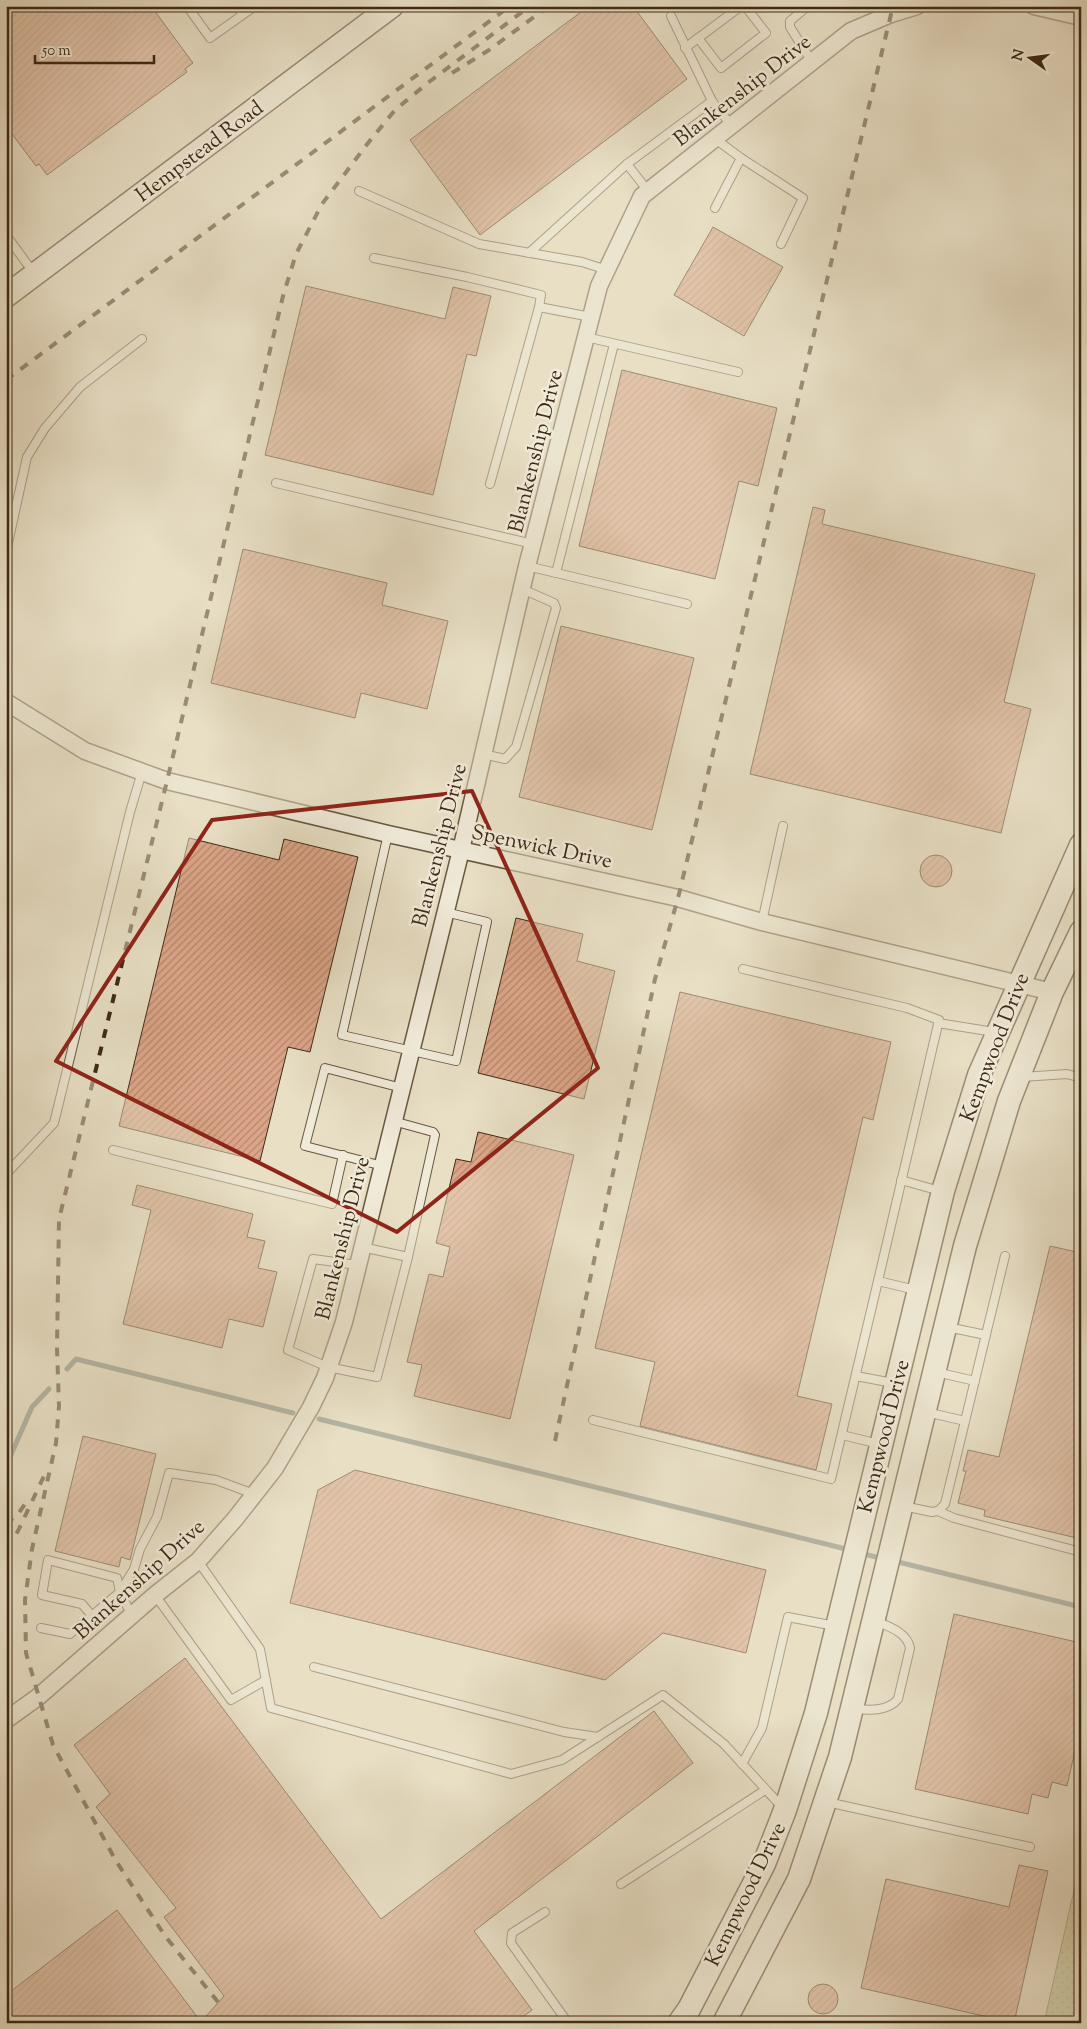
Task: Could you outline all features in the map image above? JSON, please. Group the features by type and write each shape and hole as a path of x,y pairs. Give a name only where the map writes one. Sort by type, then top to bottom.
{"main road":[{"name":"Hempstead Road","path":"6,296 392,6"},
{"name":"Kempwood Drive","path":"679,2023 689,2008 764,1864 785,1810 816,1713 942,1191 979,1075 1018,983 1081,845"},
{"name":"Kempwood Drive","path":"724,2023 799,1879 840,1757 965,1246 1009,1101 1052,992 1081,932"},
{"path":"918,1291 952,1298"},
{"path":"837,1626 872,1627"}],"street":[{"name":"Blankenship Drive","path":"6,1720 38,1697 198,1561 275,1468 311,1407 328,1367 344,1322 461,850 527,566 599,286 642,196 851,31 891,14 917,6"},
{"path":"1034,6 1081,17"},
{"name":"Spenwick Drive","path":"6,702 85,751 167,781 388,834 678,898 762,922 1052,992"}],"lane":[{"path":"187,6 210,38 255,6"},
{"path":"237,6 243,14"},
{"path":"685,48 741,6"},
{"path":"698,38 721,68 766,33 745,6"},
{"path":"808,6 790,21 790,27 812,62"},
{"path":"671,16 712,101 731,125"},
{"path":"529,253 627,164 712,101"},
{"path":"714,138 803,198 781,244"},
{"path":"715,208 741,158"},
{"path":"627,164 648,191"},
{"path":"359,191 479,244 582,262 607,270"},
{"path":"6,235 35,274"},
{"path":"374,258 467,277 541,296 490,484"},
{"path":"539,307 591,317"},
{"path":"586,337 738,372"},
{"path":"6,552 27,457 45,428 80,387 142,339"},
{"path":"556,572 614,344"},
{"path":"276,484 533,544"},
{"path":"527,566 687,604"},
{"path":"483,754 505,759 516,747 556,608 554,603 522,589"},
{"path":"6,1174 54,1123 130,812 142,772"},
{"path":"762,922 783,826"},
{"path":"388,834 342,1035 456,1060 487,922 445,912"},
{"path":"593,1420 831,1479 939,1020 907,1008 743,969"},
{"path":"938,1023 996,1033"},
{"path":"383,1166 305,1146 325,1068 402,1088"},
{"path":"1018,1078 1067,1074 1081,1078"},
{"path":"357,1265 313,1259 288,1350 328,1367 374,1378 378,1376 408,1257 435,1135 434,1132 394,1121"},
{"path":"113,1150 332,1204 343,1155"},
{"path":"901,1180 942,1191"},
{"path":"362,1247 408,1257"},
{"path":"938,1511 945,1504 1005,1256"},
{"path":"878,1281 918,1291"},
{"path":"945,1327 986,1335"},
{"path":"934,1372 975,1381"},
{"path":"856,1376 896,1384"},
{"path":"924,1412 965,1421"},
{"path":"842,1435 881,1445"},
{"path":"41,1628 70,1634 120,1592 134,1569 140,1548 157,1517 169,1473 216,1480 254,1494"},
{"path":"901,1505 932,1512 938,1511 954,1518 1081,1552"},
{"path":"92,1616 82,1604 42,1595 48,1560 117,1578 120,1592 132,1616"},
{"path":"198,1561 260,1649 271,1708 511,1774 562,1760 663,1695 724,1744 785,1810"},
{"path":"156,1595 231,1700 266,1680"},
{"path":"742,1764 762,1728 788,1617 837,1626"},
{"path":"852,1709 873,1710 885,1708 893,1705 898,1698 909,1652 909,1643 901,1634 872,1627"},
{"path":"314,1667 564,1732 598,1737"},
{"path":"621,1884 766,1790"},
{"path":"825,1802 1030,1848"},
{"path":"545,1912 512,1933 511,1943 568,2023"}],"highlighted area":[{"path":"472,791 598,1068 397,1232 56,1061 212,820"}],"green space":[{"path":"1081,1859 1081,2023 1044,2023"}],"building":[{"path":"6,6 151,6 193,63 185,69 187,72 47,175 39,164 36,166 6,126"},
{"path":"589,6 633,6 687,79 480,235 410,140"},
{"path":"713,227 783,267 744,336 674,295"},
{"path":"306,286 445,319 453,287 491,296 476,356 467,354 433,495 265,455"},
{"path":"622,370 777,408 758,486 739,481 715,579 579,546"},
{"path":"813,507 825,510 822,524 1035,574 1004,702 1031,709 1001,833 750,774"},
{"path":"243,549 387,583 382,605 448,621 427,709 361,693 355,718 211,683"},
{"path":"561,626 694,658 652,830 519,797"},
{"path":"189,838 279,860 284,839 358,857 310,1052 288,1047 260,1161 119,1126"},
{"path":"936,855 948,859 952,871 948,883 936,887 924,883 920,871 924,859"},
{"path":"516,918 583,934 577,961 615,971 584,1099 478,1073"},
{"path":"680,992 891,1042 873,1120 863,1117 797,1396 832,1404 816,1470 640,1426 655,1362 595,1348"},
{"path":"478,1132 574,1155 510,1419 414,1396 422,1365 407,1362 429,1274 443,1277 450,1247 436,1243 456,1159 471,1162"},
{"path":"137,1185 253,1214 247,1237 265,1241 258,1268 277,1272 263,1327 229,1319 222,1348 123,1324 151,1210 132,1205"},
{"path":"1050,1246 1081,1253 1081,1539 984,1516 985,1510 958,1503 966,1471 963,1471 968,1450 999,1457"},
{"path":"83,1436 156,1454 130,1560 121,1557 119,1567 55,1551"},
{"path":"355,1470 766,1570 746,1653 663,1633 605,1680 290,1603 318,1490"},
{"path":"954,1614 1081,1643 1081,1724 1067,1786 1052,1782 1048,1798 1032,1794 1028,1814 915,1789"},
{"path":"185,1658 381,1919 654,1711 693,1763 474,1931 532,2010 514,2023 6,2023 6,1995 117,1910 201,2022 224,1996 164,1917 176,1908 96,1807 110,1794 74,1745"},
{"path":"1019,1865 1048,1871 1014,2023 861,1988 886,1879 1009,1907"},
{"path":"823,1984 833,1989 838,1999 833,2009 823,2014 813,2009 808,1999 813,1989"}],"waterway":[{"path":"67,1369 76,1359 293,1413"},
{"path":"6,1466 32,1407 49,1389"},
{"path":"319,1419 850,1550"},
{"path":"860,1553 884,1559"},
{"path":"894,1561 1081,1607"}],"railway":[{"path":"6,380 510,6"},
{"path":"218,2002 165,1936 116,1861 53,1745 26,1653 25,1600 32,1549 56,1443 59,1406 57,1348 59,1219 167,781 283,296 296,254 322,204 395,110 530,6"},
{"path":"452,73 489,50 549,6"},
{"path":"555,1441 655,979 678,898 893,6"},
{"path":"6,1548 18,1531 44,1476"},
{"path":"6,1524 18,1514 25,1504"}]}
